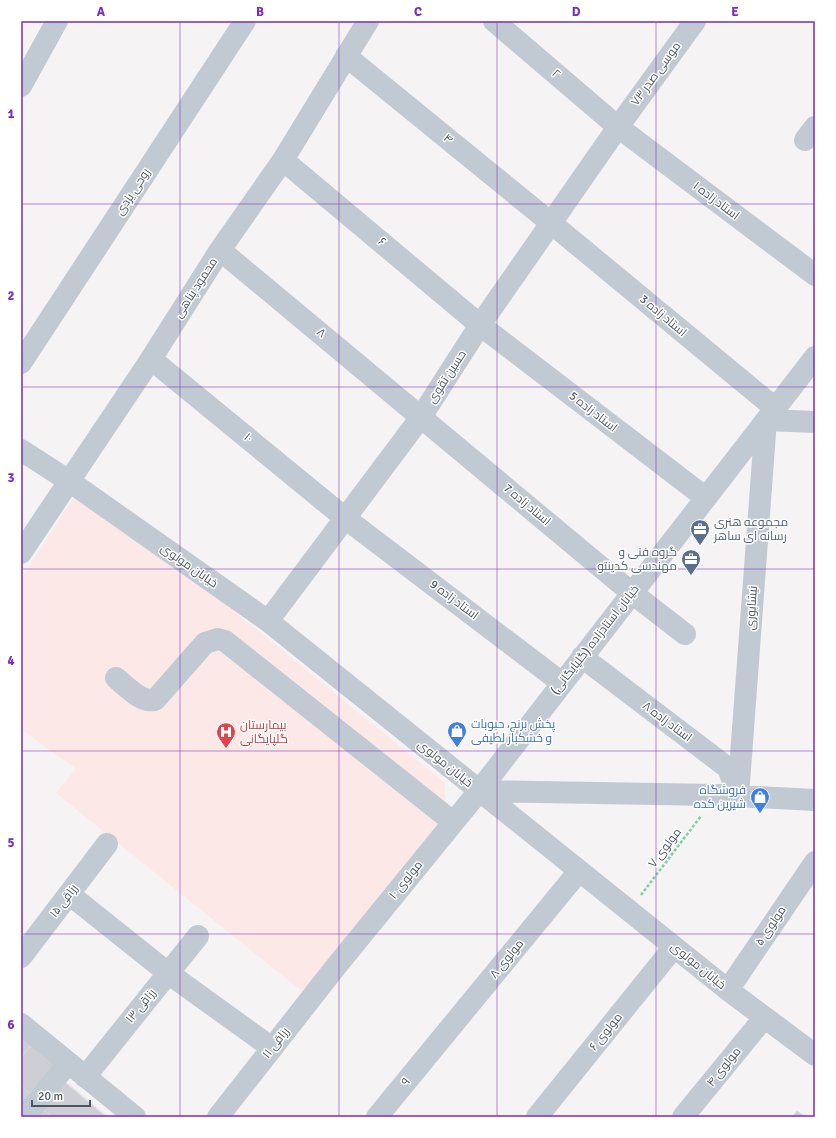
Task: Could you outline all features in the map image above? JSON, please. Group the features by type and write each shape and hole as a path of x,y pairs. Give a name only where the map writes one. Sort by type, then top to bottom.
{"street":[{"path":"21,86 57,21"},
{"name":"روحی یزدی","path":"21,363 245,21"},
{"name":"محمود پناهی","path":"21,554 151,359 220,250 283,160 368,21"},
{"name":"۲","path":"494,21 618,127"},
{"name":"موسی صدر ۷۳","path":"618,127 695,21"},
{"name":"۴","path":"346,56 551,223"},
{"name":"حسین تقوی","path":"268,621 421,417 480,325 618,127"},
{"name":"استاد زاده ۱","path":"618,127 815,275"},
{"name":"۶","path":"283,160 480,325"},
{"name":"استاد زاده 3","path":"551,223 771,414"},
{"name":"۸","path":"220,250 421,417"},
{"name":"استاد زاده 5","path":"480,325 706,498"},
{"name":"خیابان استادزاده (گلپایگانی)","path":"479,791 815,357"},
{"name":"۱۰","path":"151,359 345,518"},
{"path":"771,414 815,422"},
{"name":"نیشابوری","path":"738,796 771,414"},
{"name":"استاد زاده 7","path":"421,417 632,593 685,634"},
{"name":"خیابان مولوی","path":"21,450 69,481 268,621 728,990 815,1055"},
{"name":"استاد زاده 9","path":"345,518 562,683"},
{"path":"116,678 140,697 149,701 155,700 205,643 218,639 225,641 453,822"},
{"name":"استاد زاده ۸","path":"582,657 728,768 731,772 738,796"},
{"path":"479,791 716,795 815,800"},
{"name":"مولوی ۱۰","path":"334,969 479,791"},
{"name":"رزاقی ۱۵","path":"21,957 107,844"},
{"name":"مولوی ۵","path":"728,990 815,862"},
{"name":"مولوی ۸","path":"435,1046 579,871"},
{"path":"69,894 168,973 272,1048"},
{"name":"رزاقی ۱۳","path":"25,1117 77,1070 168,973 198,936"},
{"name":"مولوی ۶","path":"537,1117 674,947"},
{"name":"رزاقی ۱۱","path":"218,1117 334,969"},
{"name":"مولوی ۴","path":"683,1117 764,1018"},
{"path":"21,1024 135,1117"},
{"name":"۹","path":"377,1117 435,1046"}],"path":[{"name":"مولوی ۷","path":"629,911 716,795"}],"shaded area":[{"name":"بیمارستان گلپایگانی","path":"88,492 445,783 445,801 452,817 303,992 56,793 76,769 21,729 21,579 75,495"}],"building":[{"path":"21,1032 34,1042 21,1057"},
{"path":"34,1042 58,1062 34,1097 21,1086 21,1057"},
{"path":"63,1081 106,1117 52,1117 41,1108"},
{"path":"21,1086 34,1097 21,1113"},
{"path":"41,1108 52,1117 32,1117"},
{"path":"797,1111 805,1117 792,1117"}],"place":[{"name":"مجموعه هنری رسانه ای ساهر","path":"700,546"},
{"name":"گروه فنی و مهندسی کدینتو","path":"691,576"},
{"name":"پخش برنج، حبوبات و خشکبار لطیفی","path":"457,748"},
{"name":"بیمارستان گلپایگانی","path":"226,749"},
{"name":"فروشگاه شیرین کده","path":"760,814"}]}
